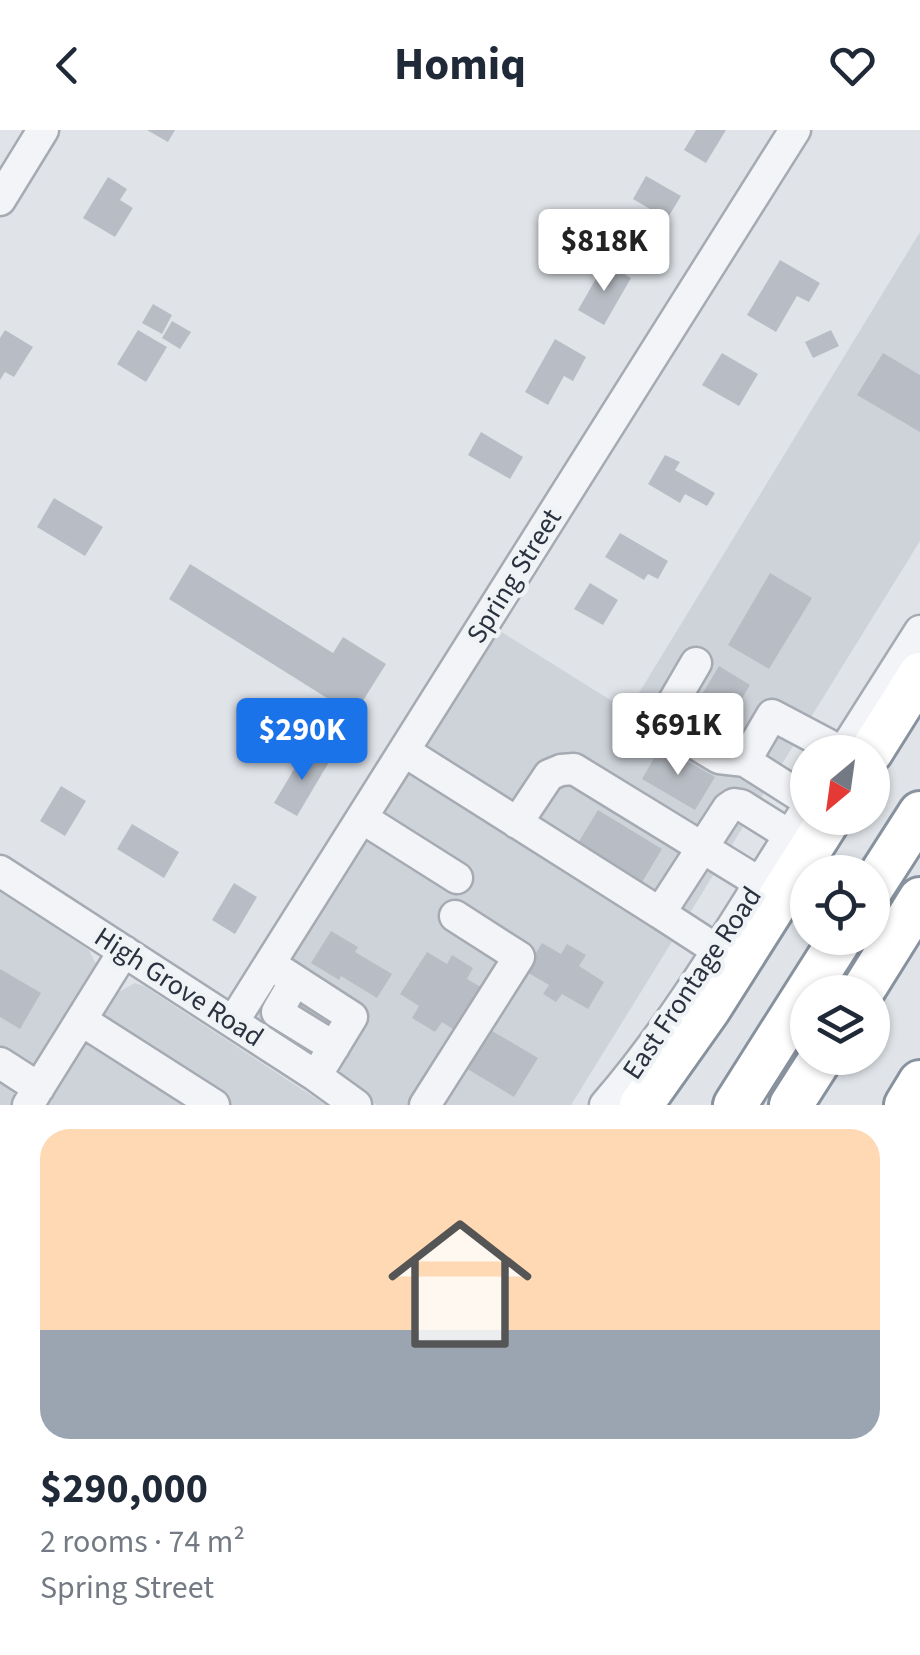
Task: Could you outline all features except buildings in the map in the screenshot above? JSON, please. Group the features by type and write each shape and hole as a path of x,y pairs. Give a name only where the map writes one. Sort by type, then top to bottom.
{"highway":[{"path":"882,735 920,674"},
{"path":"890,860 920,812"},
{"path":"642,1105 709,1010 819,835"},
{"path":"873,975 920,900"},
{"path":"736,1105 830,955"},
{"path":"791,1105 810,1075"},
{"path":"906,1105 920,1082"}],"street":[{"path":"0,200 43,130"},
{"name":"Spring Street","path":"233,1022 282,972 362,818 795,130"},
{"path":"853,735 920,630"},
{"path":"696,664 661,723 719,758 745,761 790,792"},
{"path":"745,761 772,715 810,735"},
{"path":"404,751 717,950"},
{"path":"517,823 549,775 574,770 760,883"},
{"path":"660,913 734,804 789,835"},
{"path":"362,818 457,878"},
{"name":"East Frontage Road","path":"605,1105 666,1028 789,835"},
{"name":"High Grove Road","path":"0,870 356,1105"},
{"path":"425,1105 519,957 455,916"},
{"path":"0,1063 34,1096 124,952"},
{"path":"282,972 352,1017 316,1076"},
{"path":"81,1020 214,1105"}],"shaded area":[{"path":"920,232 920,541 800,735 790,735 790,751 571,1105 377,1105 263,1029 258,1007 495,628 628,711"},
{"path":"0,890 89,950 98,968 20,1105 0,1105"},
{"path":"135,983 326,1105 46,1105 117,993"}]}
